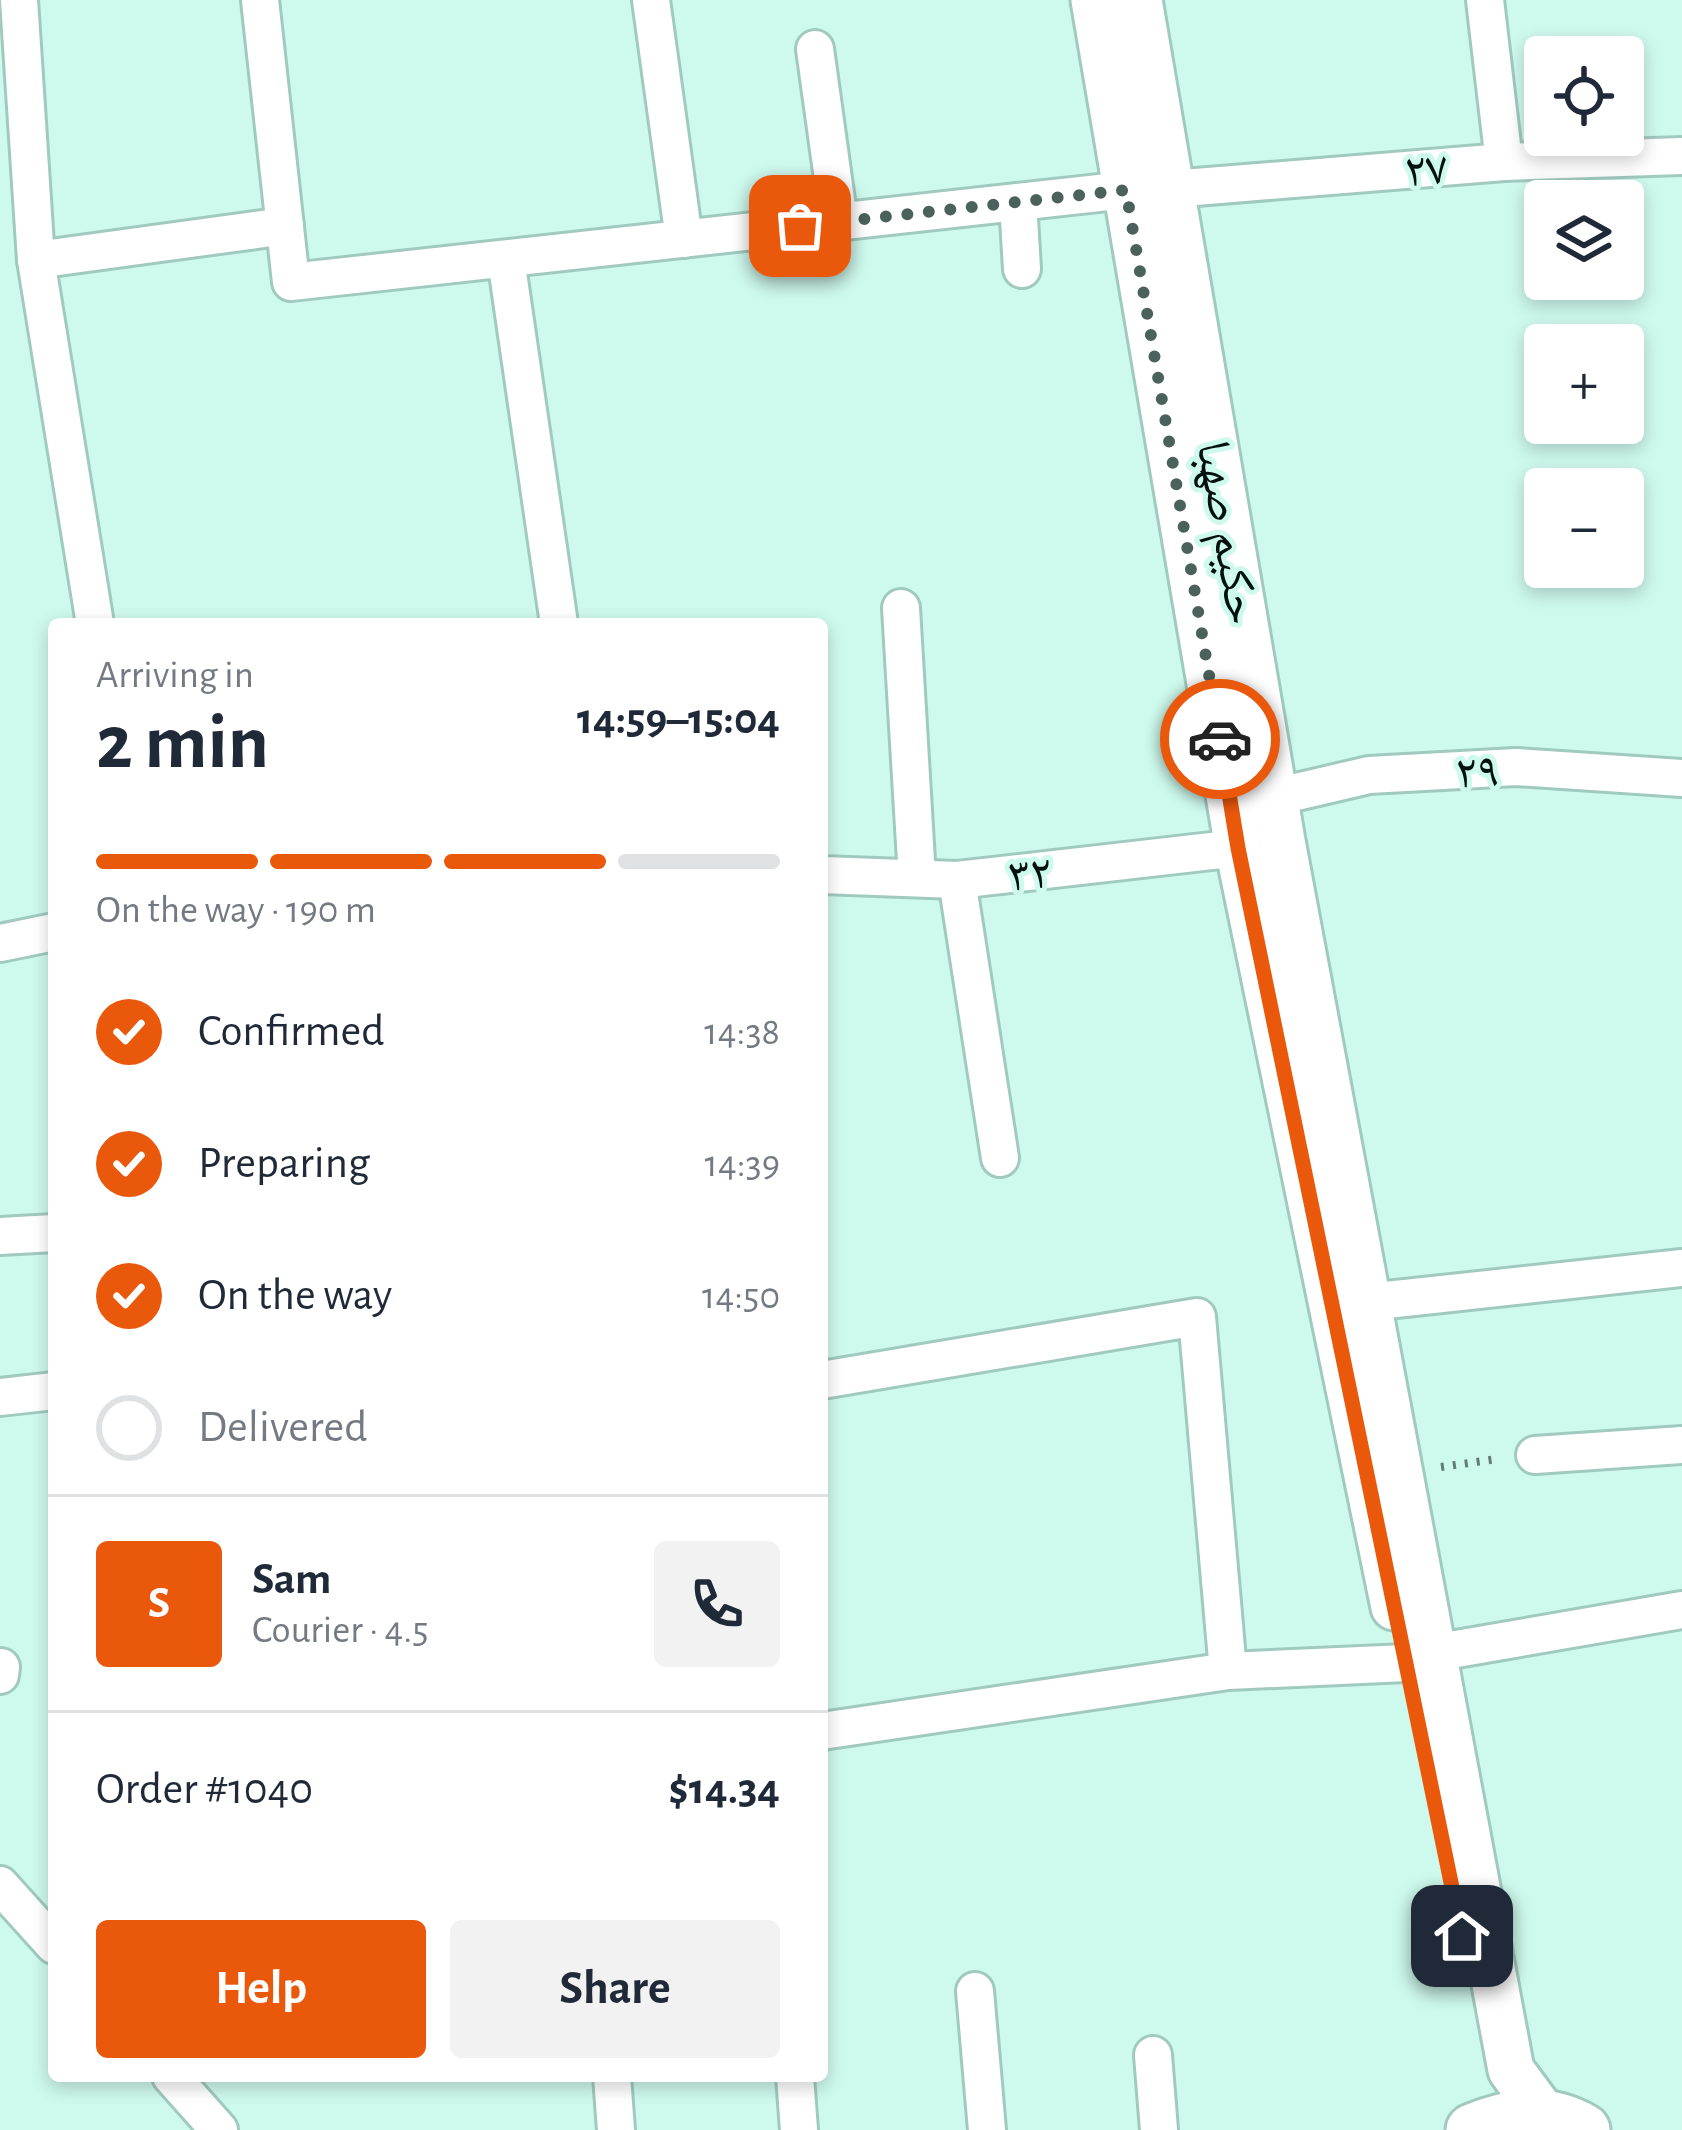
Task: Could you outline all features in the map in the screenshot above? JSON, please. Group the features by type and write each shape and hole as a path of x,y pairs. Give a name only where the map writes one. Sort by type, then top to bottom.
{"street":[{"path":"19,0 36,260 94,618"},
{"path":"36,260 285,226 260,0"},
{"path":"651,0 684,239"},
{"name":"حکیم صهبا","path":"1094,0 1148,189 1275,797 1400,1472 1419,1658"},
{"name":"حکیم صهبا","path":"1139,0 1148,189 1238,848 1525,2124"},
{"path":"1485,0 1504,162"},
{"path":"815,49 839,222"},
{"name":"۲۷","path":"285,226 291,282 1148,189 1504,162 1682,156"},
{"path":"1018,202 1022,268"},
{"path":"506,259 558,618"},
{"path":"901,608 917,878"},
{"name":"۲۹","path":"1275,797 1369,776 1516,767 1682,778"},
{"path":"1238,848 1275,797"},
{"name":"۳۲","path":"828,875 957,880 1238,848"},
{"path":"957,880 1000,1158"},
{"path":"0,943 48,933"},
{"path":"0,1236 48,1233"},
{"path":"1368,1302 1682,1268"},
{"path":"828,1379 1198,1317 1228,1671"},
{"path":"0,1397 48,1392"},
{"path":"1535,1455 1682,1445"},
{"path":"828,1730 1228,1671 1419,1658 1682,1610"},
{"path":"0,1885 48,1938"},
{"path":"975,1991 986,2130"},
{"path":"1153,2055 1159,2130"},
{"path":"176,2082 219,2130"},
{"path":"612,2082 616,2130"},
{"path":"795,2082 799,2130"}],"path":[{"path":"1400,1472 1535,1455"}],"way so far":[{"path":"800,226 1126,190 1220,739"}],"route":[{"path":"1220,739 1238,848 1462,1936"}]}
